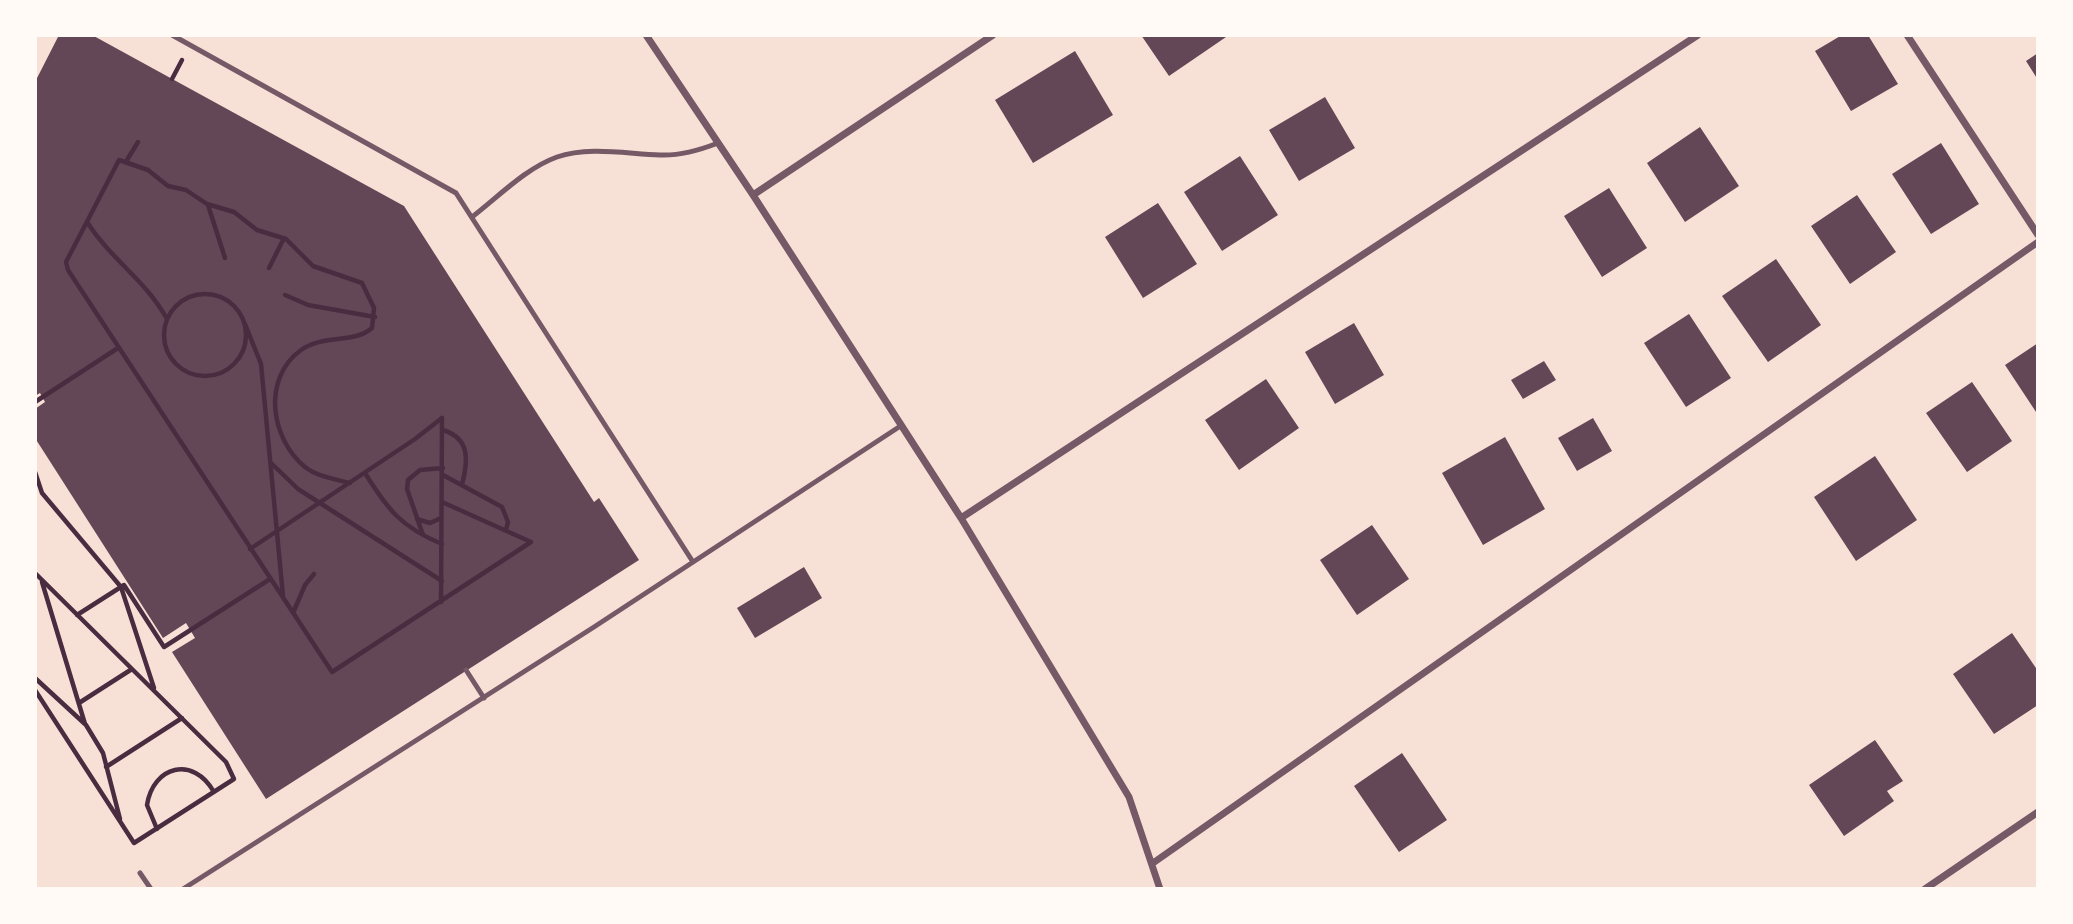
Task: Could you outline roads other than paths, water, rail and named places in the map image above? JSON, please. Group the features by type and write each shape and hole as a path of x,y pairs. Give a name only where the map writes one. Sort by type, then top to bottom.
{"street":[{"path":"646,35 754,195 961,518 1129,797 1160,889"},
{"path":"754,195 993,35"},
{"path":"961,518 1698,35"},
{"path":"1907,35 2038,235"},
{"path":"1153,863 2038,242"},
{"path":"1925,889 2038,813"}],"lane":[{"path":"172,35 451,189 472,217 693,562"},
{"path":"472,217 537,167 556,157 620,152 662,155 695,151 718,142"},
{"path":"183,889 484,698 901,425"},
{"path":"467,670 484,698"},
{"path":"140,873 151,889"}]}
